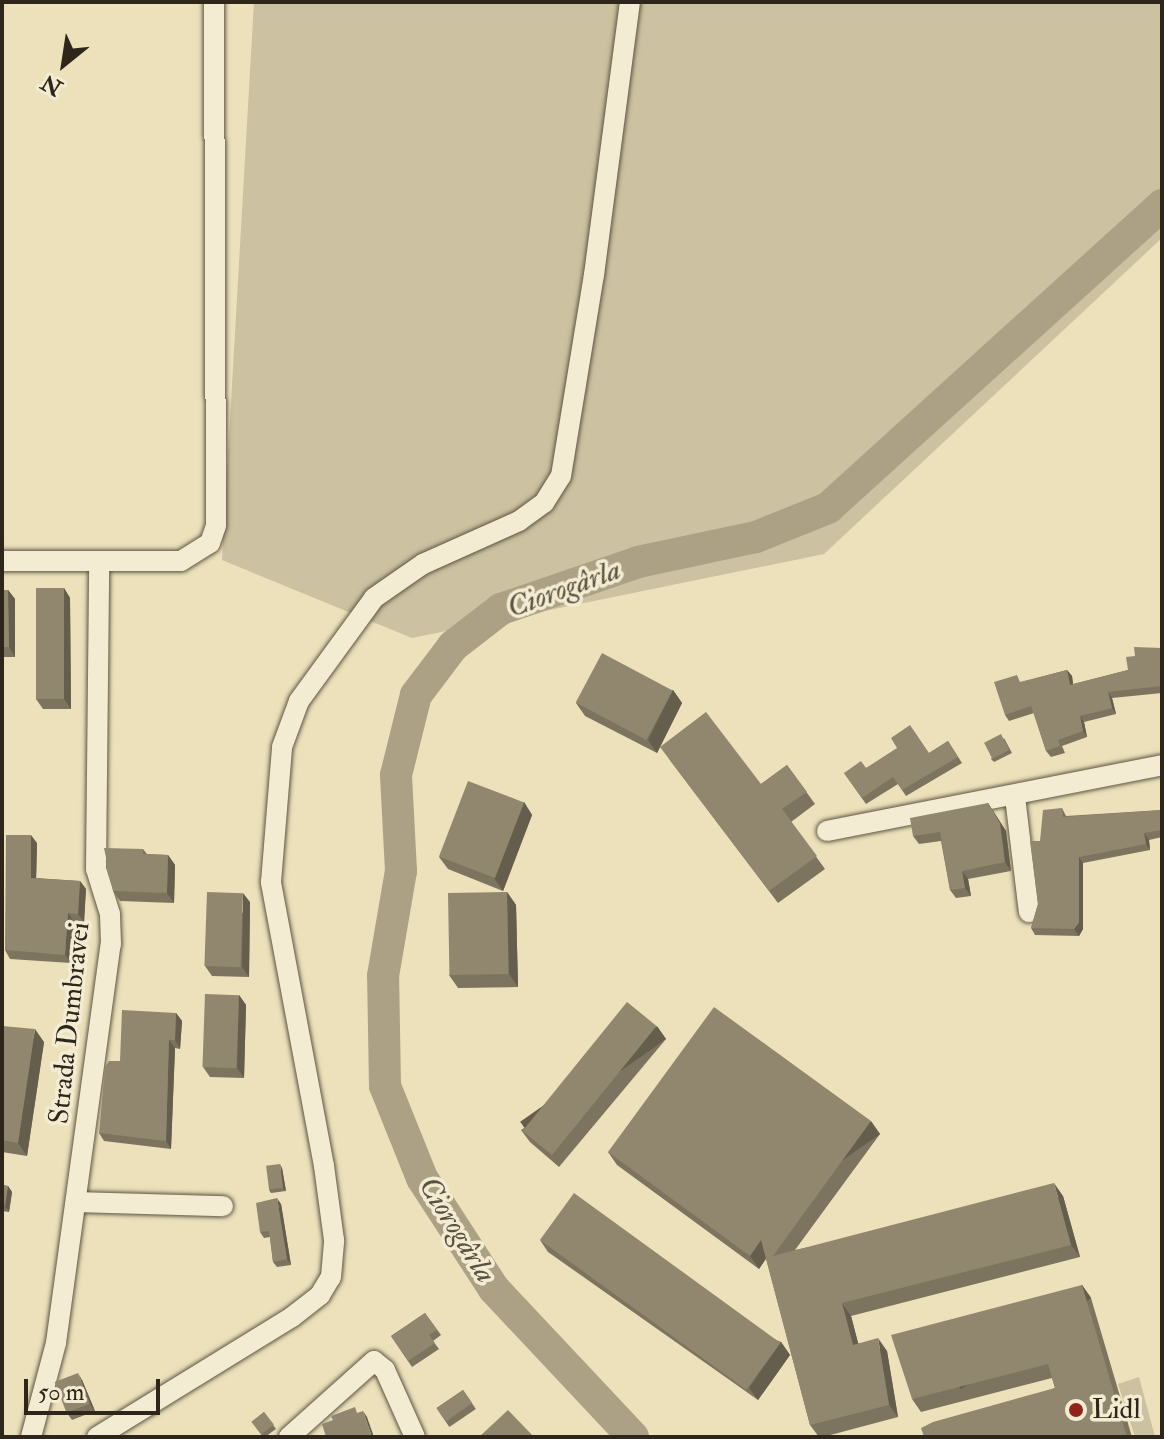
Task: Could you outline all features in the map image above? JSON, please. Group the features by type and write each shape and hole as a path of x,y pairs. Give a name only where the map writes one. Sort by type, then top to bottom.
{"street":[{"path":"2,561 99,563 194,557 210,543 216,526 214,2"},
{"path":"97,1437 292,1317 320,1295 331,1277 334,1240 324,1166 271,882 282,747 299,701 374,598 423,564 519,521 544,503 561,476 594,275 630,2"},
{"name":"Strada Dumbravei","path":"31,1437 48,1388 111,944 110,914 96,869 99,563"},
{"path":"827,831 1015,797 1162,765"},
{"path":"1015,797 1029,912"},
{"path":"76,1202 223,1206"},
{"path":"289,1437 378,1361 415,1437"}],"shaded area":[{"path":"254,2 1162,2 1162,238 824,554 412,638 222,560"},
{"path":"1139,1377 1155,1437 1135,1437 1118,1384"}],"building":[{"path":"36,588 64,588 64,699 36,699"},
{"path":"2,590 8,590 9,647 2,647"},
{"path":"1134,647 1162,648 1162,686 1108,692 1112,708 1080,716 1083,731 1058,740 1060,746 1046,751 1031,706 1005,715 994,682 1017,675 1020,682 1067,670 1070,685 1128,670 1126,657 1135,656"},
{"path":"602,653 673,691 646,740 576,702"},
{"path":"706,712 761,784 787,765 807,792 782,809 817,856 769,891 660,747"},
{"path":"910,725 929,753 948,741 958,757 902,790 893,777 862,798 844,773 861,761 866,768 897,748 891,738"},
{"path":"1001,734 1009,750 992,759 984,743"},
{"path":"468,781 524,803 495,878 439,857"},
{"path":"988,803 1000,823 1005,862 962,871 965,888 950,890 940,832 913,836 910,818"},
{"path":"1062,808 1063,817 1162,810 1162,830 1144,833 1146,844 1079,857 1079,923 1074,929 1031,928 1038,904 1030,841 1040,841 1043,810"},
{"path":"6,835 31,835 31,878 80,881 78,914 68,913 65,955 5,950"},
{"path":"104,848 143,849 143,854 168,855 167,893 113,891"},
{"path":"207,892 243,893 240,967 204,966"},
{"path":"507,892 508,974 449,975 448,893"},
{"path":"205,994 239,995 236,1068 202,1067"},
{"path":"627,1002 657,1026 552,1155 523,1131"},
{"path":"714,1007 871,1121 773,1256 1054,1183 1071,1245 842,1303 853,1345 878,1338 889,1405 810,1425 761,1240 750,1256 608,1152"},
{"path":"122,1010 176,1013 175,1040 169,1040 166,1141 99,1133 105,1067 109,1061 120,1061"},
{"path":"2,1026 35,1029 18,1143 2,1140"},
{"path":"280,1164 283,1188 269,1190 266,1166"},
{"path":"2,1185 8,1186 5,1206 2,1205"},
{"path":"574,1193 780,1343 746,1390 540,1240"},
{"path":"277,1198 287,1259 273,1262 269,1231 260,1232 256,1203"},
{"path":"1082,1285 1127,1437 924,1437 921,1428 933,1422 1055,1388 1048,1364 912,1399 891,1335"},
{"path":"425,1313 437,1330 429,1335 435,1343 408,1361 391,1336"},
{"path":"78,1373 90,1404 66,1413 55,1382"},
{"path":"463,1390 472,1403 446,1421 437,1408"},
{"path":"355,1407 357,1413 363,1411 372,1437 326,1437 322,1424 333,1420 331,1416"},
{"path":"508,1410 534,1437 479,1437"},
{"path":"264,1412 274,1425 261,1434 251,1422"}],"waterway":[{"name":"Ciorogârla","path":"633,1437 494,1289 422,1178 385,1086 383,976 401,871 396,775 416,695 453,646 501,609 638,562 756,537 828,508 1162,205"}],"place":[{"name":"Lidl","path":"1076,1410"}]}
